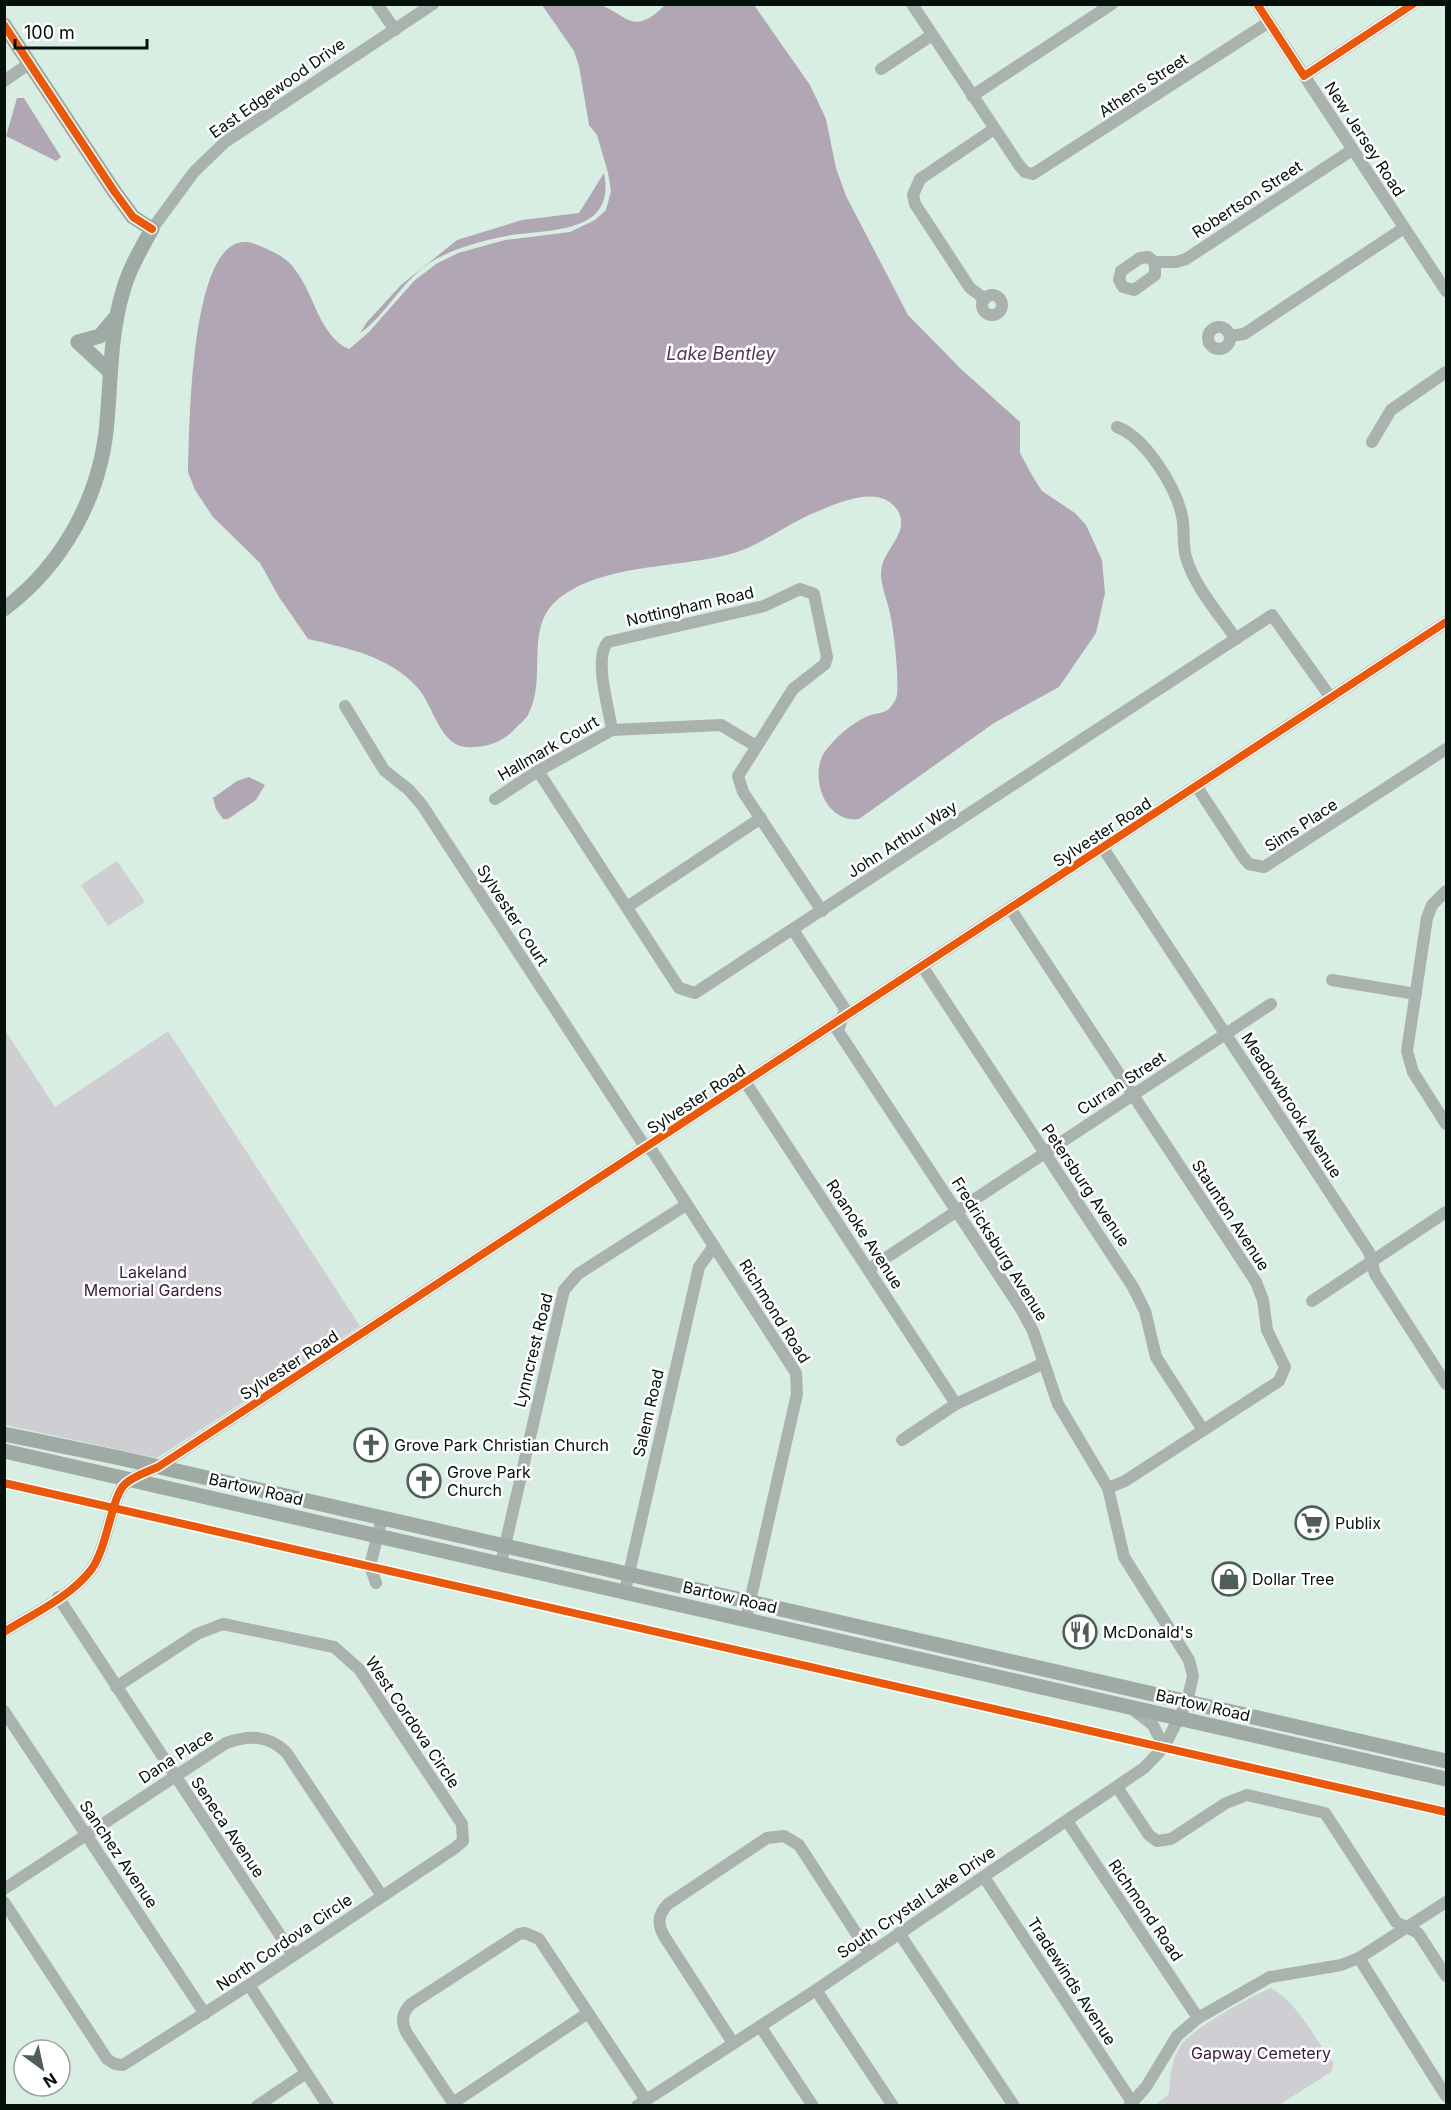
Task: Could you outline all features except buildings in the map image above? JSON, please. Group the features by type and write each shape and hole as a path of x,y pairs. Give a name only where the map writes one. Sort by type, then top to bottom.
{"main road":[{"path":"4,25 127,209 133,217 152,229"},
{"name":"East Edgewood Drive","path":"4,609 41,577 68,541 81,517 103,453 107,423 109,371 123,289 152,229"},
{"path":"109,371 78,342 100,336 117,316"},
{"name":"Bartow Road","path":"4,1434 158,1467 1446,1761"},
{"name":"Bartow Road","path":"4,1450 1446,1779"},
{"path":"1287,1743 1306,1739 1341,1745 1354,1740"}],"street":[{"path":"377,4 395,30"},
{"name":"East Edgewood Drive","path":"152,229 194,172 225,142 434,4"},
{"path":"929,4 915,8 994,129 920,179 913,195 915,204 970,288 985,299"},
{"path":"972,96 1112,4"},
{"name":"New Jersey Road","path":"1257,4 1446,291"},
{"path":"1304,75 1413,4"},
{"name":"Athens Street","path":"994,129 1025,172 1035,174 1269,22"},
{"path":"881,69 932,35"},
{"path":"4,81 30,63"},
{"name":"Robertson Street","path":"1155,262 1176,262 1186,259 1352,150"},
{"path":"1230,336 1244,334 1404,228"},
{"path":"1372,442 1392,410 1446,372"},
{"path":"1117,427 1131,432 1142,443 1175,496 1183,519 1184,546 1191,570 1236,639"},
{"name":"Nottingham Road","path":"612,730 600,659 603,647 608,642 764,606 793,591 808,590 814,594 827,657 825,664 802,679 793,689 738,776 743,792 822,911"},
{"name":"John Arthur Way","path":"538,771 679,988 695,993 1272,615 1330,698"},
{"name":"Sylvester Road","path":"130,1479 158,1467 1446,622"},
{"name":"Sylvester Court","path":"345,706 384,770 409,790 422,805 648,1147"},
{"name":"Hallmark Court","path":"495,799 538,771 612,730 721,724 756,746"},
{"name":"Sims Place","path":"1197,787 1243,857 1250,864 1264,867 1446,749"},
{"path":"627,907 761,818"},
{"name":"Meadowbrook Avenue","path":"1103,848 1369,1252 1370,1263 1375,1274 1446,1384"},
{"path":"1446,891 1432,905 1427,918 1407,1051 1410,1066 1446,1124"},
{"name":"Staunton Avenue","path":"1010,908 1256,1282 1263,1300 1268,1330 1283,1359 1284,1374 1279,1381 1125,1481 1108,1488"},
{"path":"793,930 845,1009 842,1019"},
{"name":"Petersburg Avenue","path":"922,966 1140,1299 1156,1357 1203,1430"},
{"path":"1332,980 1416,994"},
{"name":"Curran Street","path":"868,1269 1271,1004"},
{"name":"Fredricksburg Avenue","path":"842,1019 838,1031 1022,1309 1033,1331 1058,1404 1108,1488 1124,1557 1183,1650 1192,1669 1193,1683 1187,1702"},
{"name":"Roanoke Avenue","path":"746,1083 956,1404"},
{"name":"Richmond Road","path":"648,1147 788,1360 798,1383 746,1618"},
{"name":"Lynncrest Road","path":"501,1563 564,1290 578,1274 686,1205"},
{"path":"1312,1301 1446,1212"},
{"name":"Salem Road","path":"625,1591 699,1267 714,1246"},
{"path":"902,1440 956,1404 1044,1363"},
{"path":"4,1632 70,1590 92,1568 105,1541 118,1494 130,1479"},
{"path":"376,1583 370,1566 382,1518"},
{"name":"Seneca Avenue","path":"58,1597 293,1955"},
{"name":"West Cordova Circle","path":"116,1687 197,1634 223,1624 334,1647 359,1669 462,1824 463,1840"},
{"name":"South Crystal Lake Drive","path":"642,2103 816,1990 1151,1763 1164,1747 1187,1702"},
{"path":"1130,1707 1153,1725 1164,1747"},
{"name":"Sanchez Avenue","path":"4,1711 205,2014"},
{"name":"Dana Place","path":"4,1889 226,1743 244,1736 260,1737 277,1743 297,1768 382,1896"},
{"path":"1117,1787 1149,1835 1157,1841 1171,1839 1226,1803 1247,1795 1324,1813 1396,1922 1418,1933 1446,1977"},
{"name":"Richmond Road","path":"1067,1821 1198,2018"},
{"path":"733,2043 664,1936 659,1920 668,1904 767,1839 784,1836 799,1845 869,1953"},
{"name":"North Cordova Circle","path":"4,1902 107,2059 121,2064 130,2062 205,2014 455,1848 463,1840"},
{"name":"Tradewinds Avenue","path":"984,1877 1130,2104"},
{"path":"1130,2104 1146,2087 1178,2036 1198,2018 1270,1977 1341,1965 1359,1958 1446,1902"},
{"path":"588,2013 454,2104 406,2032 402,2021 404,2012 411,2004 519,1934 525,1933 539,1939 588,2013 642,2103"},
{"path":"899,1933 1014,2106"},
{"path":"1359,1958 1446,2096"},
{"path":"249,1985 328,2106"},
{"path":"816,1990 892,2106"},
{"path":"760,2026 813,2106"},
{"path":"257,2106 306,2073"}],"green space":[{"path":"117,861 145,902 108,926 81,885"},
{"name":"Lakeland Memorial Gardens","path":"5,1030 55,1107 168,1031 360,1326 157,1458 5,1425"},
{"name":"Gapway Cemetery","path":"1271,1988 1290,2002 1306,2022 1334,2064 1331,2072 1279,2105 1155,2105 1169,2094 1173,2063 1181,2045 1196,2031"}],"water":[{"name":"Lake Bentley","path":"594,4 635,22 643,21 665,5 754,5 810,85 826,119 836,168 846,196 908,315 961,369 1020,422 1020,453 1033,477 1042,491 1075,513 1086,525 1102,560 1105,593 1096,633 1059,687 994,723 859,819 847,819 829,807 820,786 820,763 828,747 838,737 862,719 889,709 897,696 897,665 893,631 881,575 887,553 901,525 898,511 890,502 868,496 843,501 809,515 737,552 619,573 595,579 574,588 556,601 546,613 541,626 534,701 528,715 502,740 484,746 465,747 449,739 423,694 393,667 367,655 308,639 279,597 260,563 213,517 195,490 188,472 192,377 197,335 205,295 217,264 233,245 255,244 288,261 302,280 324,325 339,343 349,349 368,333 414,281 436,264 458,253 505,240 570,232 595,220 606,210 611,191 608,173 597,135 589,125 579,66 574,51 542,5"},
{"path":"17,98 24,98 61,157 56,161 6,136"},
{"path":"604,173 605,194 599,209 588,219 573,226 555,230 493,239 436,259 414,276 379,316 360,333 367,322 401,285 457,240 522,220 579,213"},
{"path":"249,777 265,785 256,800 228,819 223,819 216,809 213,798 237,781"}],"railway":[{"path":"4,1483 1446,1812"}],"cycle path":[{"path":"1257,4 1304,76 1413,4"},
{"path":"4,25 114,191 133,217 152,229"},
{"path":"4,1632 62,1597 91,1570 102,1549 120,1490 129,1481 158,1467 1446,622"},
{"path":"4,1483 1446,1812"}],"place":[{"name":"Grove Park Christian Church","path":"371,1445"},
{"name":"Grove Park Church","path":"424,1481"},
{"name":"Publix","path":"1312,1523"},
{"name":"Dollar Tree","path":"1229,1579"},
{"name":"McDonald's","path":"1080,1632"}]}
